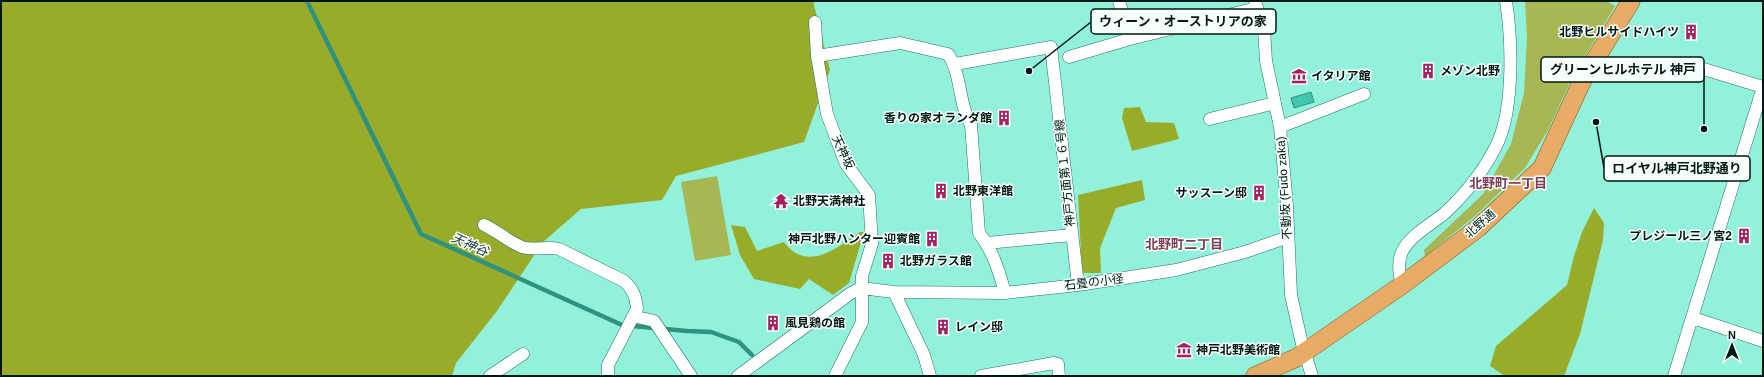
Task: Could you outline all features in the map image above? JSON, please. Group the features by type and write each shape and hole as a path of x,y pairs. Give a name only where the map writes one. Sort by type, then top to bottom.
{"main road":[{"name":"北野通","path":"1255,376 1296,358 1402,285 1478,228 1542,168 1582,81 1631,1"}],"street":[{"path":"1119,1 1130,40"},
{"path":"1402,285 1399,262 1403,250 1409,242 1446,211 1479,175 1498,141 1508,104 1509,89 1511,51 1506,1"},
{"path":"1069,57 1256,5"},
{"name":"不動坂 (Fudo zaka)","path":"1256,5 1264,30 1266,61 1280,126 1287,206 1291,295 1304,352 1312,376"},
{"name":"天神坂","path":"815,22 817,56 827,114 846,164 869,195 872,244 862,276 862,322 835,376"},
{"path":"817,56 900,43 948,54 955,64 966,116 971,125 979,233 987,243 999,268 1005,293"},
{"name":"神戸方面第１６号線","path":"955,64 1051,48 1051,61 1078,285"},
{"path":"1674,376 1763,87 1697,67"},
{"path":"1280,126 1364,94"},
{"path":"1210,120 1275,103"},
{"path":"484,225 521,247 550,247 559,249 624,281 631,288 636,299 637,309 608,365 608,376"},
{"path":"987,243 1072,235"},
{"name":"石畳の小径","path":"894,292 1005,293 1078,285 1176,270 1245,252 1288,237"},
{"path":"738,376 851,293 862,288 894,292 924,355 930,376"},
{"path":"633,317 654,321 691,376"},
{"path":"1693,318 1763,341"},
{"path":"497,374 523,354"},
{"path":"981,376 1054,363 1058,370"}],"shaded area":[{"path":"1,1 813,1 830,70 804,142 676,176 662,200 581,209 543,242 497,311 456,363 452,376 1,376"},
{"path":"1525,1 1606,1 1615,6 1571,80 1548,130 1525,168 1475,216 1425,256 1424,250 1483,194 1511,144 1524,93 1527,38"},
{"path":"1311,92 1314,102 1294,108 1291,98"},
{"path":"1140,107 1146,122 1174,123 1179,139 1132,151 1122,118 1124,108"},
{"path":"717,176 731,255 695,261 681,182"},
{"path":"1142,180 1145,200 1116,208 1100,248 1101,273 1082,273 1078,195"},
{"path":"1594,208 1604,223 1603,240 1580,334 1564,376 1505,376 1490,366 1496,346 1567,285 1582,232"},
{"path":"731,225 745,227 757,251 784,242 793,251 802,256 812,257 822,255 842,245 860,232 864,232 849,283 833,295 809,279 800,289 754,279 740,255"}],"waterway":[{"name":"天神谷","path":"307,1 421,234 622,325 711,332 739,342 752,355"}],"place":[{"name":"北野ヒルサイドハイツ","path":"1691,32"},
{"name":"ウィーン・オーストリアの家","path":"1029,71"},
{"name":"メゾン北野","path":"1428,71"},
{"name":"イタリア館","path":"1299,76"},
{"name":"香りの家オランダ館","path":"1004,118"},
{"name":"ロイヤル神戸北野通り","path":"1596,122"},
{"name":"グリーンヒルホテル 神戸","path":"1704,129"},
{"name":"北野東洋館","path":"941,191"},
{"name":"サッスーン邸","path":"1259,193"},
{"name":"北野天満神社","path":"781,201"},
{"name":"プレジール三ノ宮2","path":"1744,236"},
{"name":"神戸北野ハンター迎賓館","path":"932,239"},
{"name":"北野ガラス館","path":"888,261"},
{"name":"風見鶏の館","path":"773,323"},
{"name":"レイン邸","path":"943,327"},
{"name":"神戸北野美術館","path":"1184,350"}],"district":[{"name":"北野町一丁目","path":"1508,183"},
{"name":"北野町二丁目","path":"1184,244"}]}
